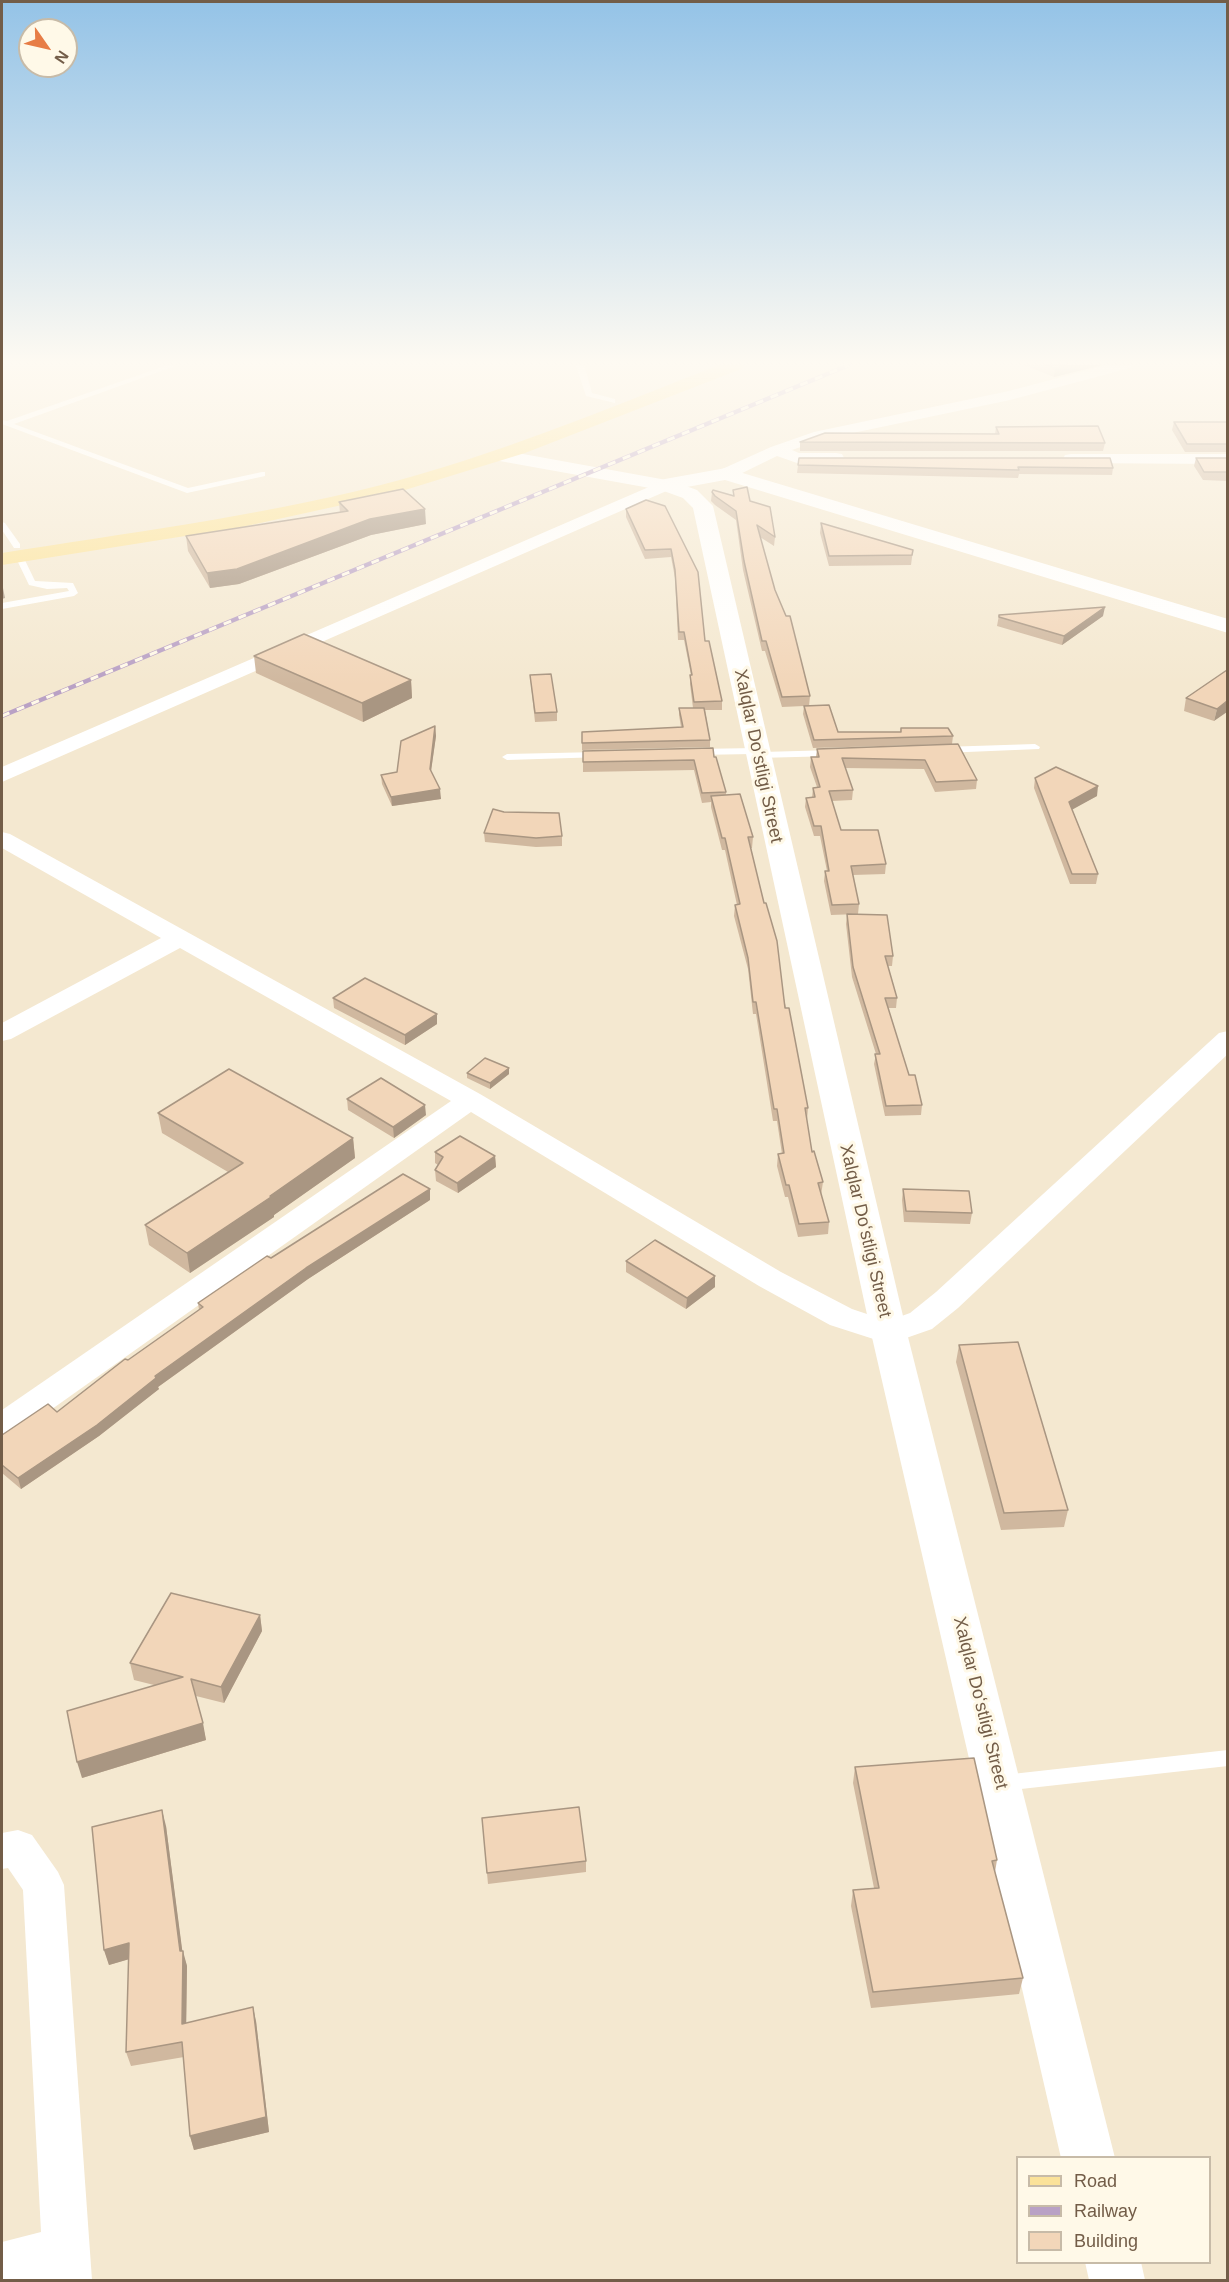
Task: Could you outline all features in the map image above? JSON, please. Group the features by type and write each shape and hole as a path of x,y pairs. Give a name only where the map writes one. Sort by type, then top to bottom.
{"main road":[{"path":"10,552 254,507 357,486 408,471"},
{"path":"10,552 193,529 316,507 387,490 449,471"},
{"path":"589,471 776,502 849,521 1227,639"},
{"path":"665,485 712,493 758,483 1227,626"},
{"name":"Xalqlar Doʻstligi Street","path":"712,493 758,753 889,1333 1088,2156"},
{"path":"1114,2264 1118,2280"}],"street":[{"path":"712,493 745,471"},
{"path":"2,776 665,485"},
{"path":"2,839 470,1100 770,1279 841,1317 889,1333 921,1321 947,1300 1227,1039"},
{"path":"2,1032 180,938"},
{"path":"2,1427 470,1100"},
{"path":"2,1851 18,1848 43,1885 67,2265 2,2266"}],"lane":[{"path":"135,471 187,491 262,474"},
{"path":"2,525 10,552 32,583 48,586 70,585 74,593 2,606"},
{"path":"931,750 1035,747"},
{"path":"686,753 850,752"},
{"path":"507,757 614,754"},
{"path":"999,1783 1227,1758"}],"shaded area":[{"path":"2,471 1227,471 1227,2280 2,2280"}],"building":[{"path":"747,487 750,501 770,507 775,537 757,525 775,590 786,616 790,616 810,696 782,697 766,641 762,641 744,561 736,511 712,492 713,490 734,496 733,490"},
{"path":"403,489 425,509 370,519 237,569 207,573 186,536 348,511 339,502"},
{"path":"646,500 665,506 698,572 705,641 709,641 722,701 694,702 690,675 692,675 684,632 679,632 675,570 671,549 645,550 626,509"},
{"path":"821,523 913,550 912,555 829,556"},
{"path":"1105,607 1064,636 999,617 999,615"},
{"path":"304,634 411,680 362,703 254,656"},
{"path":"1227,670 1227,701 1217,709 1186,698"},
{"path":"551,674 557,712 535,713 530,675"},
{"path":"829,705 838,732 901,732 901,728 948,728 953,736 814,740 804,706"},
{"path":"679,708 704,708 710,740 582,743 582,732 683,727"},
{"path":"435,726 430,769 440,789 391,797 381,775 397,772 401,741"},
{"path":"958,744 977,780 936,782 925,760 842,758 853,790 829,791 841,830 878,830 886,864 851,866 859,904 832,905 825,871 829,871 821,826 814,826 806,798 815,797 813,788 820,787 811,757 819,757 817,749"},
{"path":"713,748 726,792 702,793 694,760 583,762 583,751"},
{"path":"1056,767 1098,786 1069,802 1098,874 1072,874 1035,778"},
{"path":"740,794 753,837 748,837 764,903 766,903 777,941 785,1008 789,1008 808,1108 805,1108 812,1152 814,1151 823,1182 818,1183 829,1222 799,1224 778,1154 784,1153 777,1109 774,1109 756,1002 753,1002 748,958 735,905 740,904 725,838 722,838 711,796"},
{"path":"493,809 504,812 559,813 562,836 536,838 484,833"},
{"path":"847,914 887,915 893,956 885,956 897,998 885,998 909,1075 915,1075 922,1105 886,1106 875,1054 880,1054 853,967"},
{"path":"365,978 437,1014 405,1035 333,998"},
{"path":"485,1058 509,1068 490,1083 467,1073"},
{"path":"229,1069 353,1138 271,1197 187,1253 145,1225 243,1163 158,1113"},
{"path":"381,1078 425,1105 393,1127 347,1099"},
{"path":"460,1136 495,1156 457,1183 435,1170 443,1157 435,1152"},
{"path":"403,1174 430,1189 306,1268 155,1376 156,1378 97,1425 18,1478 2,1465 2,1435 48,1404 57,1412 125,1359 128,1360 203,1307 198,1303 267,1256 271,1258"},
{"path":"903,1189 969,1191 972,1213 906,1211"},
{"path":"655,1240 715,1276 687,1298 626,1261"},
{"path":"1018,1342 1068,1510 1004,1513 959,1345"},
{"path":"171,1593 260,1615 221,1687 191,1679 203,1723 77,1762 67,1711 183,1677 130,1663"},
{"path":"974,1758 997,1860 992,1861 1023,1978 873,1992 853,1890 879,1888 855,1767"},
{"path":"579,1807 586,1861 487,1873 482,1818"},
{"path":"162,1810 180,1951 183,1951 182,2024 253,2007 266,2117 190,2136 182,2042 126,2052 129,1943 104,1950 92,1827"}],"railway":[{"path":"2,716 592,471"}]}
